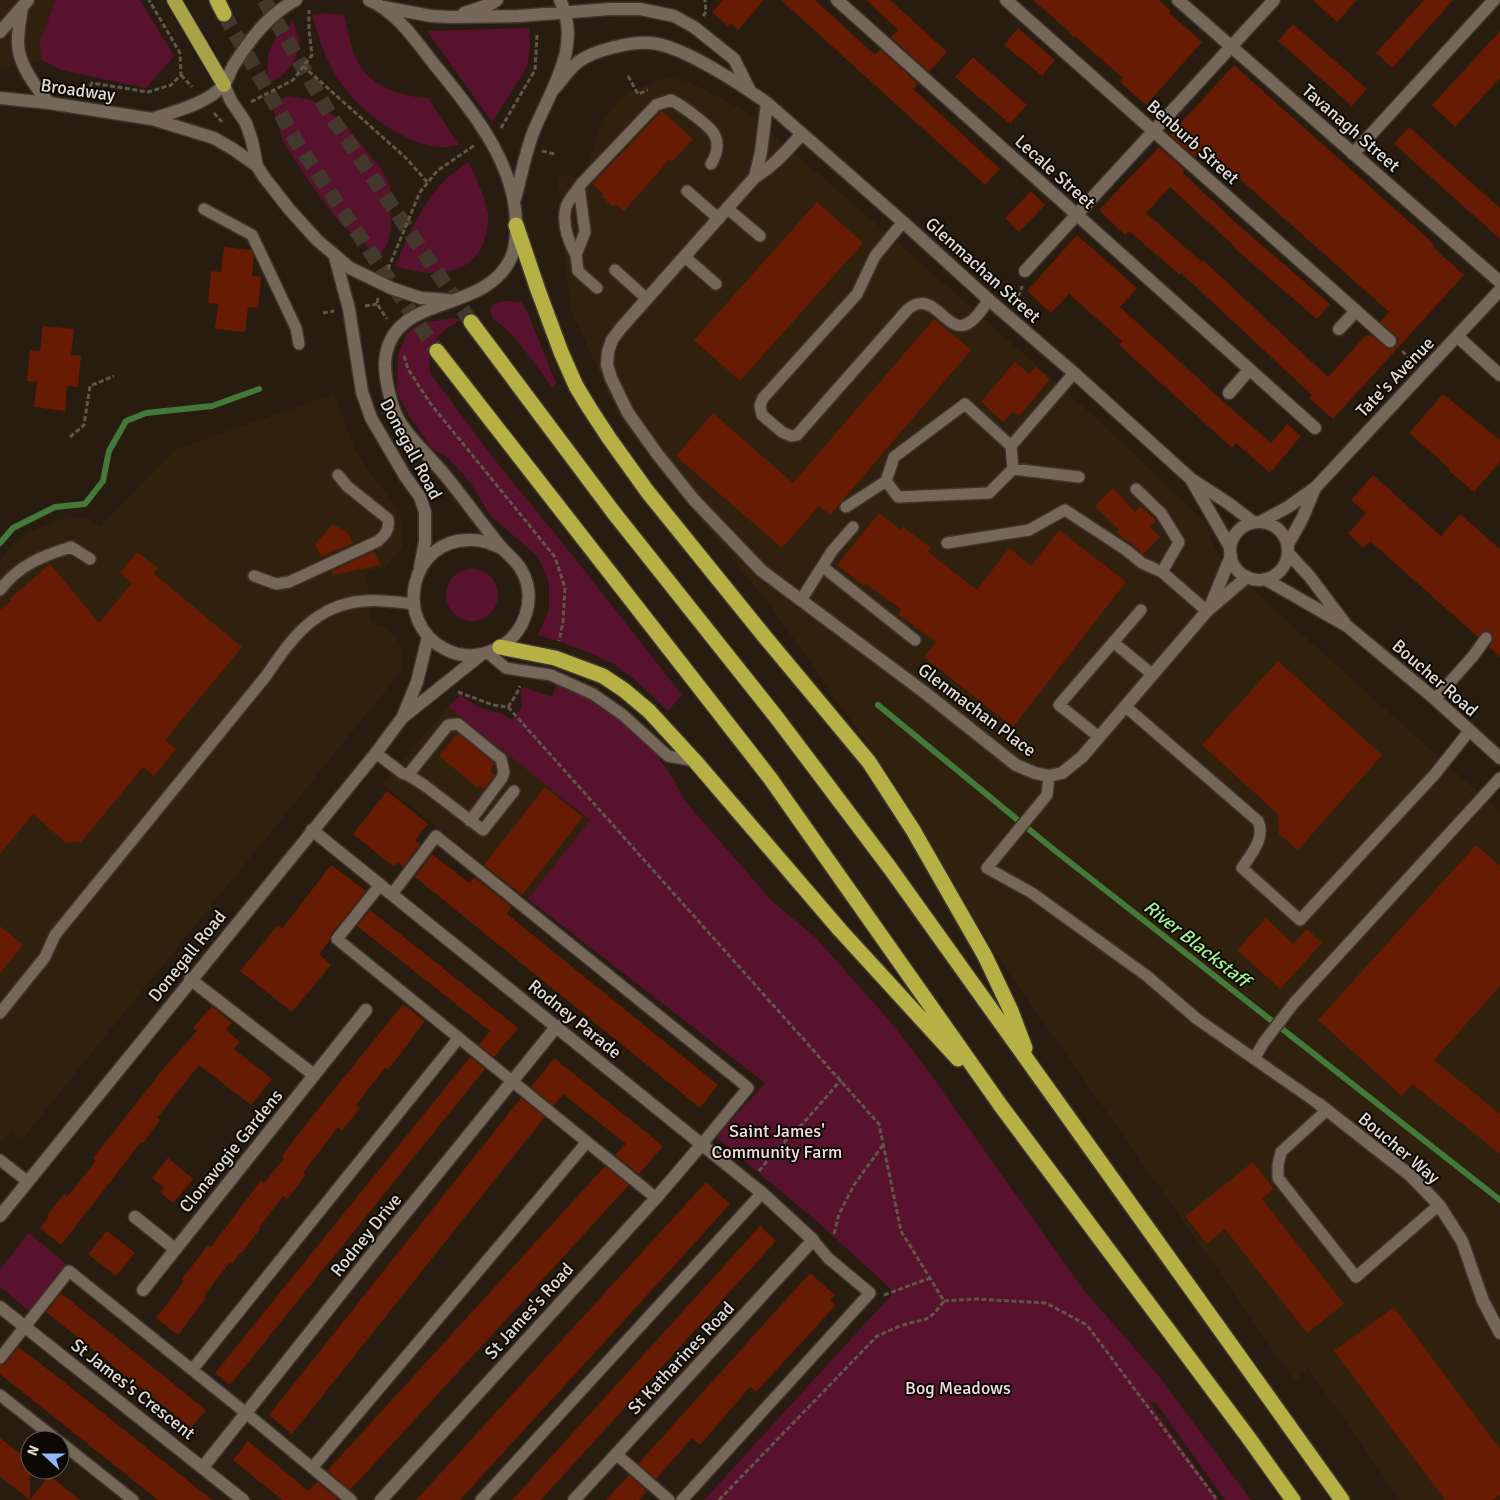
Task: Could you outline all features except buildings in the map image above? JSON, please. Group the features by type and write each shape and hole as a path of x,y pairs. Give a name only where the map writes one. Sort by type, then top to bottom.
{"highway":[{"path":"174,0 224,85"},
{"path":"217,0 224,14"},
{"path":"516,225 561,352 576,386 609,438 647,491 869,762 913,830 986,956 1011,1011 1033,1069"},
{"path":"471,322 614,514 777,718 890,868 1342,1500"},
{"path":"437,351 770,778 1001,1106 1293,1500"},
{"path":"490,651 555,658 603,676 624,690 649,711 696,761 840,930 1001,1106"}],"street":[{"path":"296,0 280,9 260,29 234,64 224,85 231,101 246,123 257,166 289,209 317,240 350,268 390,288 421,298 456,300"},
{"path":"369,0 383,8 406,29 482,126 506,172 515,200 516,243 510,262 492,281 468,297 419,313 403,323 395,332 387,350 385,364 389,394 401,424 444,474 503,549"},
{"path":"452,17 492,4 497,0"},
{"path":"515,200 528,148 555,88 566,57 568,32 566,12 560,0"},
{"name":"Lecale Street","path":"837,0 1314,428"},
{"name":"Benburb Street","path":"1006,0 1390,341"},
{"name":"Tavanagh Street","path":"1178,0 1500,282"},
{"path":"1025,271 1274,0"},
{"path":"1353,154 1494,0"},
{"path":"0,32 25,4"},
{"path":"25,4 18,38 19,52 37,88 49,103"},
{"name":"Glenmachan Street","path":"383,8 431,16 452,17 519,16 610,9 640,9 674,16 694,27 734,59 750,91"},
{"name":"Glenmachan Street","path":"555,88 578,62 607,48 652,42 682,51 750,91 767,103 903,222 1191,479 1258,522"},
{"name":"Broadway","path":"152,118 204,100 224,85"},
{"name":"Broadway","path":"0,98 152,118 214,138 257,166"},
{"path":"755,177 761,152 767,103"},
{"path":"755,177 766,171 802,134"},
{"name":"Glenmachan Place","path":"755,177 612,340 608,352 607,366 610,378 628,413 658,455 694,500 724,533 772,580 924,692 1016,765 1035,773 1049,776 1062,773 1082,757 1208,610"},
{"name":"Donegall Road","path":"335,257 350,308 362,392 371,418 405,476 420,497 425,512 425,542 419,570"},
{"name":"Tate's Avenue","path":"1258,522 1288,507 1315,488 1500,290"},
{"path":"1339,329 1356,310"},
{"path":"1458,337 1500,375"},
{"path":"1229,393 1249,370"},
{"name":"Glenmachan Street","path":"1191,479 1231,552"},
{"name":"Tate's Avenue","path":"1288,549 1315,488"},
{"path":"1208,610 1231,552 1233,538 1245,525 1258,522 1279,529 1285,536 1288,549 1286,562 1281,570 1274,576 1256,580 1239,572 1234,564 1231,552"},
{"path":"459,540 484,541 503,549 511,555 523,572 528,587 528,601 524,621 516,634 490,651 467,656 443,648 428,637 418,623 413,604 414,585 419,570 439,549 459,540"},
{"name":"Boucher Road","path":"1288,549 1347,626"},
{"path":"1208,610 1247,577"},
{"name":"Boucher Road","path":"1265,579 1347,626 1435,699 1500,758"},
{"name":"Donegall Road","path":"0,1216 190,979 376,753 402,718 417,682 428,637"},
{"name":"Donegall Road","path":"402,718 490,651"},
{"name":"Rodney Parade","path":"312,830 750,1183 813,1240"},
{"path":"190,979 314,1075"},
{"name":"Clonavogie Gardens","path":"143,1290 366,1010"},
{"name":"Rodney Drive","path":"204,1467 557,1026"},
{"name":"Boucher Way","path":"1323,1107 1411,1176 1439,1205 1462,1241 1484,1301 1500,1334"},
{"name":"St James's Road","path":"382,1500 656,1198 702,1144"},
{"path":"136,1217 175,1249"},
{"name":"St Katharines Road","path":"574,1500 813,1240"},
{"name":"St James's Crescent","path":"0,1307 204,1467 243,1500"}],"lane":[{"path":"598,288 578,271 576,254 568,240 565,218 566,206 579,187 656,105 671,100 684,106 715,134 717,148 715,159 711,164"},
{"path":"576,254 585,232 579,187"},
{"path":"687,191 719,219"},
{"path":"204,209 252,235 296,328 299,344"},
{"path":"728,209 760,236"},
{"path":"903,222 875,256 861,289 763,398 760,406 762,415 782,432 791,436 797,435 914,304 928,304 952,323 961,325 971,321 989,300"},
{"path":"685,257 716,284"},
{"path":"615,270 647,300"},
{"path":"1011,446 1074,374"},
{"path":"846,507 886,481 894,457 965,404 1011,446 1013,469 989,493 898,497 886,481"},
{"path":"1013,469 1079,477"},
{"path":"254,576 276,584 289,582 378,541 384,536 388,530 388,518 347,486 338,475"},
{"path":"1136,489 1160,513 1179,542 1162,572"},
{"path":"947,543 1029,530 1065,510 1126,550 1142,563 1162,572 1208,610"},
{"path":"801,600 832,551 853,527"},
{"path":"0,590 11,575 44,555 71,547 90,559"},
{"path":"823,567 915,640"},
{"path":"0,1013 45,957 55,935 266,676 286,647 304,628 318,615 348,603 369,600 413,604"},
{"path":"1099,737 1060,705 1141,610"},
{"path":"1435,699 1474,655 1486,638"},
{"path":"1113,642 1153,675"},
{"path":"490,651 506,668 551,675 593,694 623,715 668,756 696,761"},
{"path":"1126,706 1258,820 1262,828 1261,837 1242,868 1300,920 1435,774 1470,730"},
{"path":"408,775 448,725 458,724 501,758 503,765 502,778 470,821"},
{"path":"376,753 402,773 424,785 483,830 514,791"},
{"path":"1049,776 1047,795 1043,801 987,868 1032,893 1147,976 1196,1019 1323,1107 1281,1152 1278,1178 1356,1277 1439,1205"},
{"path":"1254,1059 1264,1042 1294,1004 1500,778"},
{"path":"392,894 436,836 748,1088 702,1144"},
{"path":"380,885 337,940 656,1198"},
{"path":"192,1370 458,1039"},
{"path":"312,1468 588,1142"},
{"path":"0,1160 27,1182"},
{"path":"481,1500 762,1193"},
{"path":"682,1500 870,1294 828,1258 813,1240"},
{"path":"0,1358 69,1271 351,1500"},
{"path":"0,1395 44,1430"},
{"path":"70,1450 133,1500"},
{"path":"616,1454 669,1500"}],"path":[{"path":"92,83 148,92 171,85 181,74 180,53 149,0"},
{"path":"267,93 293,80 312,55 309,29 310,9"},
{"path":"498,132 535,70 537,34"},
{"path":"303,66 406,158 428,183"},
{"path":"392,258 420,192 437,171 459,155"},
{"path":"1007,316 1021,291 1025,271"},
{"path":"395,332 408,369 430,404 555,557 565,588 563,622 558,643"},
{"path":"1390,341 1424,371"},
{"path":"70,437 84,425 90,386 114,376"},
{"path":"508,707 516,695 521,680"},
{"path":"456,692 487,703 508,707 879,1124 901,1230 944,1301"},
{"path":"750,1183 772,1155 841,1080"},
{"path":"834,1234 839,1214 854,1185 884,1144"},
{"path":"719,1500 877,1336 901,1326 923,1322 934,1314 944,1301 978,1299 1046,1303 1087,1325 1217,1500"}],"shaded area":[{"path":"0,0 140,0 174,56 146,88 61,70 42,60 0,69"},
{"path":"667,77 690,82 747,112 888,234 1097,419 1205,522 1218,555 1275,610 1500,812 1500,1500 1400,1500 1308,1368 1295,1382 999,959 895,783 770,605 621,421 570,308 558,175 584,177 601,122 626,94"},
{"path":"334,394 355,450 372,476 399,510 403,532 402,547 386,567 367,572 370,622 383,626 396,637 401,646 403,661 399,674 22,1139 11,1130 0,1143 0,561 13,544 29,532 69,516 88,518 100,527 176,449"},
{"path":"448,707 591,820 528,899 382,784"}],"green space":[{"path":"56,0 140,0 174,56 146,88 61,70 42,60 39,43"},
{"path":"326,13 344,15 353,52 358,63 371,78 399,93 428,98 459,145 440,147 409,138 378,120 351,96 332,69 312,15"},
{"path":"293,22 298,33 299,42 296,57 284,73 268,82 268,63 271,48 279,35"},
{"path":"529,28 530,46 527,67 492,122 427,31"},
{"path":"289,96 311,100 342,121 383,171 390,186 391,227 388,242 379,257 338,221 305,176 283,141 271,103"},
{"path":"469,162 483,194 488,213 486,236 476,255 467,264 445,272 420,272 395,266 416,222 433,194 455,171"},
{"path":"504,301 521,302 527,311 556,383 553,388 516,340 493,319 490,310 494,304"},
{"path":"452,318 462,319 446,329 436,340 431,355 430,373 494,459 682,695 668,711 634,679 611,663 566,644 538,635 549,609 549,583 538,557 490,515 470,482 445,455 433,450 408,414 397,393 398,355 406,335 422,323"},
{"path":"467,569 477,569 486,573 494,581 498,595 494,609 486,617 477,621 467,621 458,617 450,609 446,600 446,590 450,581 458,573"},
{"name":"Bog Meadows","path":"557,683 577,693 614,717 647,745 674,780 684,800 772,901 816,938 888,1019 924,1065 1082,1288 1157,1374 1251,1500 1225,1500 1156,1403 1149,1402 1219,1500 704,1500 894,1292 819,1223 716,1137 765,1083 528,899 590,820 448,707 460,695 478,707 505,715 511,720 522,708 521,691 523,687 552,697"},
{"path":"29,1233 66,1264 29,1311 0,1287 0,1269"}],"waterway":[{"path":"0,543 13,528 55,507 85,504 103,481 109,451 126,421 146,413 212,406 259,389"},
{"name":"River Blackstaff","path":"878,705 1053,849 1500,1200"}],"tunnel":[{"path":"264,0 332,118 471,322"},
{"path":"224,14 299,146 437,351"}],"park label":[{"name":"Saint James' Community Farm","path":"777,1141"}]}
